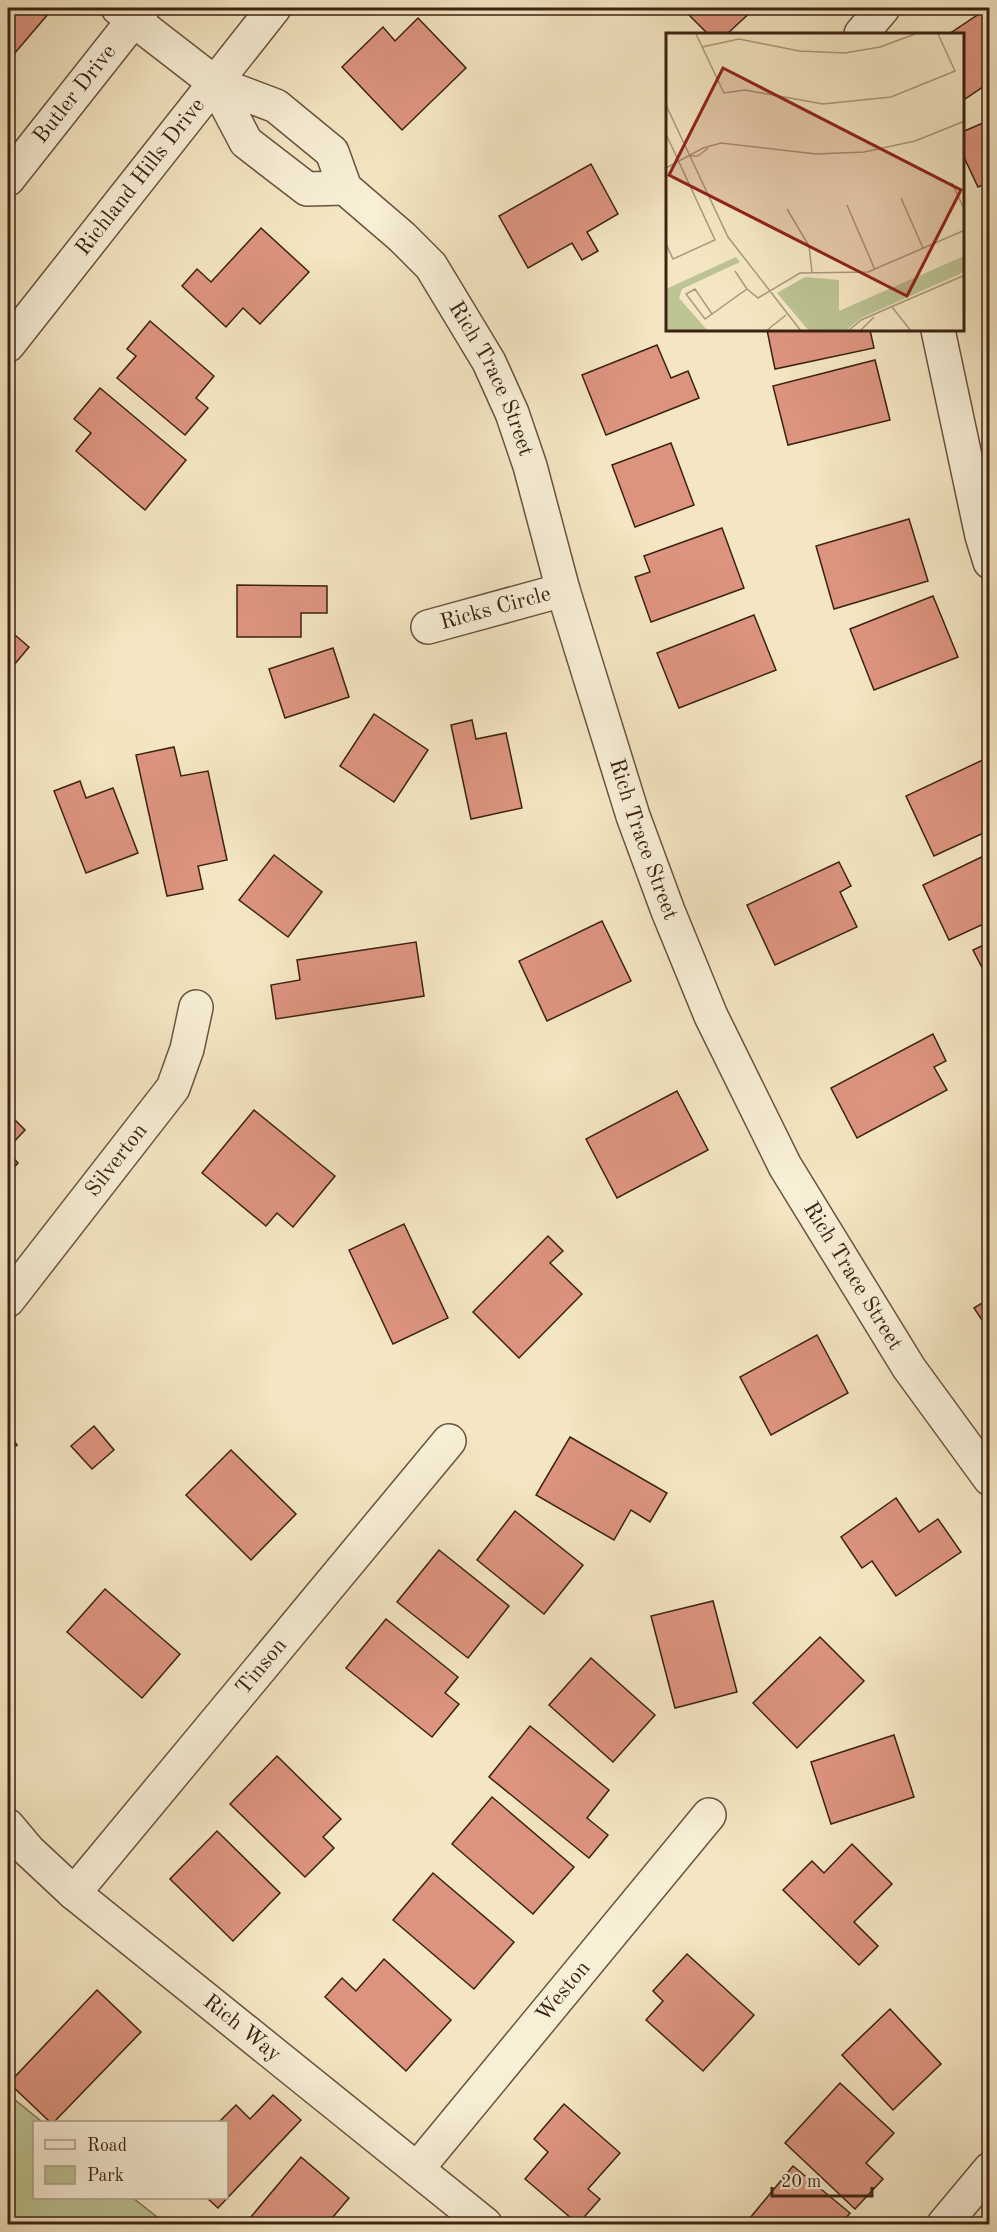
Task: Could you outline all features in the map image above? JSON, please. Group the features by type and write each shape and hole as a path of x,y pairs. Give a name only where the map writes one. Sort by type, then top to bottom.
{"street":[{"name":"Richland Hills Drive","path":"8,345 274,8"},
{"path":"862,33 883,8"},
{"path":"131,11 214,83 246,142 307,189 345,188"},
{"name":"Butler Drive","path":"8,179 131,11"},
{"name":"Rich Trace Street","path":"214,83 276,106 332,152 345,188 402,237 431,266 489,362 512,413 530,466 563,590 633,816 668,911 711,1016 785,1166 909,1368 990,1479"},
{"path":"938,332 982,536 990,562"},
{"name":"Ricks Circle","path":"428,627 563,590"},
{"name":"Silverton","path":"8,1300 173,1088 187,1049 196,1007"},
{"name":"Tinson","path":"74,1893 449,1441"},
{"name":"Weston","path":"417,2169 709,1815"},
{"name":"Rich Way","path":"8,1826 29,1851 74,1893 485,2224"},
{"path":"944,2224 990,2169"}],"green space":[{"path":"8,2094 41,2121 33,2121 33,2199 134,2199 166,2224 8,2224"}],"building":[{"path":"8,8 43,8 49,13 8,61"},
{"path":"682,8 755,8 728,33 707,33"},
{"path":"988,8 990,82 964,100 964,33 950,33"},
{"path":"418,18 466,68 402,130 342,67 383,27 395,41"},
{"path":"990,120 990,182 978,187 964,157 964,131"},
{"path":"591,164 618,214 587,232 598,251 582,260 572,243 528,268 499,216"},
{"path":"261,228 309,272 260,324 243,308 226,327 182,286 197,269 211,282"},
{"path":"150,321 214,376 196,398 208,408 185,435 117,378 136,356 127,349"},
{"path":"767,332 870,332 874,348 775,369"},
{"path":"657,345 671,378 688,371 699,398 606,435 582,375"},
{"path":"875,360 890,420 788,445 773,386"},
{"path":"100,388 186,460 145,510 76,451 91,433 74,419"},
{"path":"671,443 694,505 635,527 612,465"},
{"path":"909,519 928,581 834,609 816,546"},
{"path":"722,528 744,588 651,622 635,577 650,572 644,556"},
{"path":"237,585 327,586 327,613 301,613 301,637 237,637"},
{"path":"933,596 958,657 874,690 850,629"},
{"path":"754,615 776,670 679,708 657,653"},
{"path":"8,629 29,647 9,671 8,669"},
{"path":"333,648 349,697 285,718 269,669"},
{"path":"374,714 428,750 394,802 340,766"},
{"path":"472,720 476,739 506,733 522,808 471,819 451,725"},
{"path":"174,747 181,776 208,771 227,860 198,866 203,889 167,896 136,755"},
{"path":"987,758 990,763 990,830 934,856 906,796"},
{"path":"80,781 86,798 113,788 138,853 86,873 54,791"},
{"path":"990,853 990,921 949,940 923,885"},
{"path":"274,855 322,892 288,937 239,900"},
{"path":"839,862 851,886 840,892 857,927 775,965 747,905"},
{"path":"602,921 631,981 547,1021 519,961"},
{"path":"416,942 424,996 276,1019 271,985 300,980 297,960"},
{"path":"990,942 990,983 973,950"},
{"path":"933,1034 946,1061 934,1067 947,1090 857,1138 831,1088"},
{"path":"677,1091 708,1150 617,1198 586,1139"},
{"path":"254,1110 335,1176 293,1227 277,1213 266,1226 202,1173"},
{"path":"8,1113 25,1130 8,1148"},
{"path":"8,1152 18,1163 8,1174"},
{"path":"404,1224 448,1318 393,1344 349,1250"},
{"path":"548,1236 563,1251 550,1263 582,1294 519,1358 473,1312"},
{"path":"990,1298 990,1332 974,1308"},
{"path":"817,1335 848,1393 771,1435 740,1377"},
{"path":"94,1426 114,1450 92,1469 71,1446"},
{"path":"8,1432 17,1445 8,1452"},
{"path":"570,1437 667,1493 650,1522 631,1510 614,1540 536,1495"},
{"path":"231,1450 296,1514 251,1560 186,1495"},
{"path":"896,1498 919,1532 938,1519 961,1552 896,1596 872,1561 862,1568 841,1537"},
{"path":"515,1511 583,1565 544,1614 477,1560"},
{"path":"439,1550 509,1606 468,1658 397,1602"},
{"path":"105,1589 180,1654 142,1698 67,1632"},
{"path":"713,1601 737,1692 675,1708 651,1616"},
{"path":"386,1619 458,1677 445,1693 459,1704 432,1737 346,1668"},
{"path":"820,1637 864,1681 797,1748 753,1703"},
{"path":"591,1658 655,1715 613,1762 549,1705"},
{"path":"530,1726 609,1790 587,1818 608,1835 589,1858 489,1777"},
{"path":"894,1735 914,1797 831,1824 811,1762"},
{"path":"277,1756 341,1819 323,1837 334,1848 305,1877 230,1804"},
{"path":"492,1797 574,1867 533,1914 452,1844"},
{"path":"217,1831 280,1893 233,1941 170,1879"},
{"path":"852,1844 892,1884 854,1922 878,1946 859,1965 783,1890 812,1861 824,1873"},
{"path":"433,1873 514,1942 474,1989 393,1920"},
{"path":"687,1954 754,2015 703,2071 646,2020 663,2001 653,1991"},
{"path":"384,1959 451,2020 406,2071 325,1997 342,1978 356,1991"},
{"path":"97,1990 141,2032 55,2121 49,2121 9,2083"},
{"path":"890,2009 941,2064 893,2110 842,2055"},
{"path":"840,2083 894,2133 866,2163 883,2179 855,2209 785,2143"},
{"path":"273,2095 301,2120 228,2197 228,2121 220,2121 236,2105 250,2119"},
{"path":"564,2104 620,2153 588,2189 600,2199 578,2224 525,2179 548,2152 534,2139"},
{"path":"301,2157 349,2198 327,2224 245,2224"},
{"path":"793,2166 850,2213 841,2224 745,2224"},
{"path":"208,2199 226,2199 218,2208"}]}
